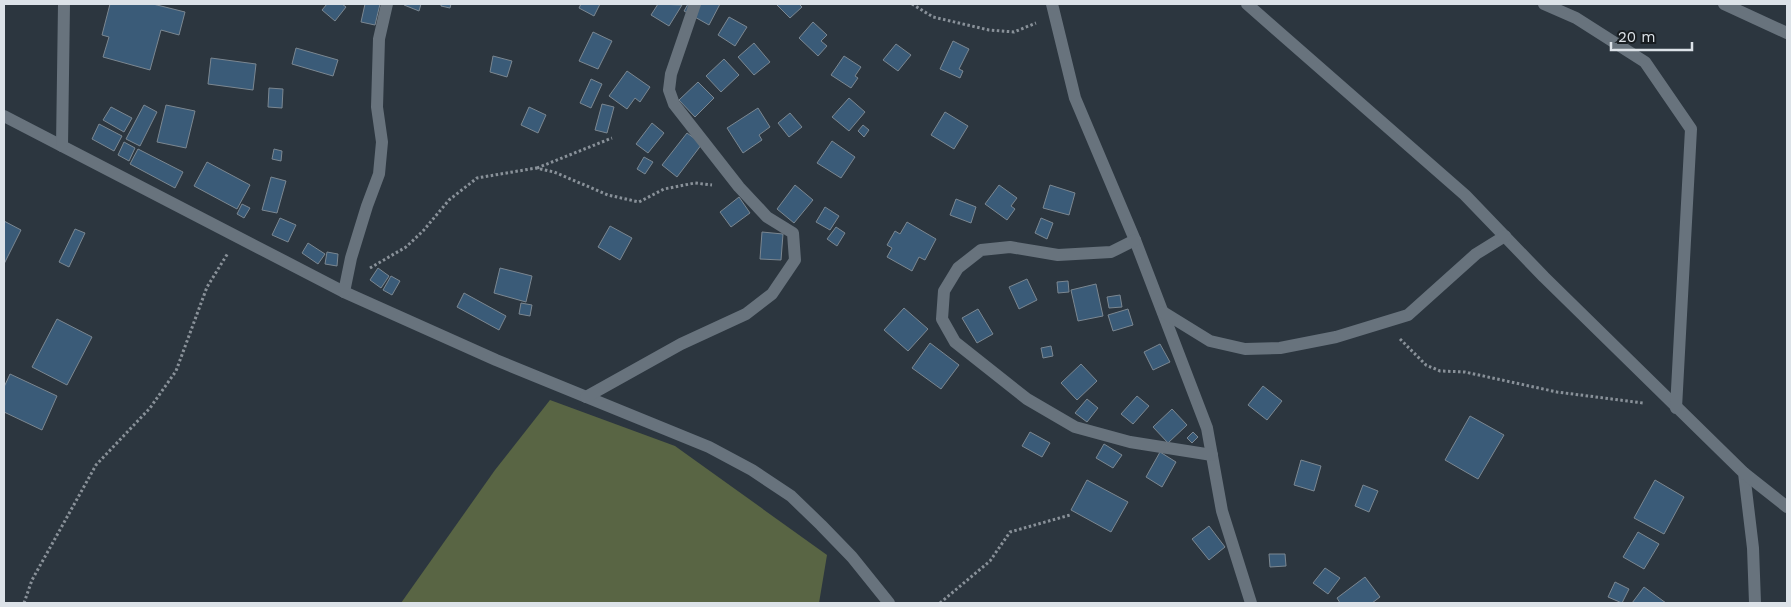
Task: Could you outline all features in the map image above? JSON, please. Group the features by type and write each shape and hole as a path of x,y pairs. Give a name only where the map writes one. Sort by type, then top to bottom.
{"street":[{"path":"62,146 64,4"},
{"path":"344,292 367,206 379,174 382,142 377,107 379,38 387,4"},
{"path":"586,397 681,344 746,314 772,294 795,260 793,233 767,217 739,187 674,104 669,90 671,74 695,4"},
{"path":"1248,4 1465,195 1544,277 1676,408 1744,473 1787,507"},
{"path":"1544,4 1576,18 1645,62 1690,129 1676,408"},
{"path":"1724,4 1787,33"},
{"path":"1053,10 1076,98 1135,240 1207,428 1222,511 1252,603"},
{"path":"4,116 344,292 496,360 709,447 760,476 790,496 822,525 852,557 889,603"},
{"path":"1163,312 1210,342 1245,349 1280,348 1336,338 1408,315 1476,254 1505,236"},
{"path":"1135,240 1111,252 1058,255 1010,247 981,250 958,268 944,291 942,318 956,342 1026,399 1075,427 1130,442 1212,455"},
{"path":"1744,473 1753,548 1755,603"}],"path":[{"path":"912,4 933,17 990,30 1014,32 1053,10"},
{"path":"344,292 374,265 406,247 423,231 449,200 477,178 505,175 536,168 612,138"},
{"path":"536,168 554,172 608,195 639,202 664,189 694,183 739,187"},
{"path":"24,603 32,580 96,466 150,408 176,371 207,287 237,236"},
{"path":"1398,337 1426,365 1440,371 1465,372 1557,392 1676,408"},
{"path":"940,603 990,561 1010,532 1070,515"}],"green space":[{"path":"550,400 675,446 827,555 819,603 401,603 495,470"}],"building":[{"path":"110,4 153,4 185,12 179,35 161,30 150,70 103,57 109,37 102,35"},
{"path":"327,4 342,4 346,7 335,21 322,10"},
{"path":"365,4 380,4 375,25 361,22"},
{"path":"404,4 421,4 419,11"},
{"path":"441,4 451,4 450,8 441,6"},
{"path":"581,4 600,4 594,16 579,8"},
{"path":"658,4 682,5 669,26 651,15"},
{"path":"688,4 720,4 709,25 684,11"},
{"path":"776,4 799,4 802,7 790,18"},
{"path":"729,17 747,27 735,46 718,35"},
{"path":"813,22 827,35 821,41 827,46 818,56 799,38"},
{"path":"593,32 612,41 598,69 579,61"},
{"path":"953,41 969,49 959,69 963,71 960,78 940,69"},
{"path":"754,43 770,62 754,75 738,57"},
{"path":"896,44 911,55 898,71 883,60"},
{"path":"296,48 338,60 333,76 292,64"},
{"path":"493,56 512,61 507,77 490,72"},
{"path":"844,56 861,67 855,76 858,78 851,88 831,75"},
{"path":"211,58 256,64 253,90 208,84"},
{"path":"724,59 739,75 721,92 706,76"},
{"path":"627,71 650,87 640,102 635,98 627,109 609,96"},
{"path":"591,79 602,84 591,108 580,103"},
{"path":"698,82 714,98 695,117 679,100"},
{"path":"269,88 283,89 282,108 268,107"},
{"path":"849,98 865,112 849,131 832,117"},
{"path":"602,104 614,107 607,133 595,130"},
{"path":"144,105 157,112 140,146 126,139"},
{"path":"166,105 195,111 186,148 157,142"},
{"path":"111,107 132,118 124,132 103,120"},
{"path":"529,107 546,115 538,133 521,125"},
{"path":"758,108 770,127 759,135 762,140 743,153 727,128"},
{"path":"945,112 968,126 954,149 931,135"},
{"path":"790,113 802,127 789,137 778,123"},
{"path":"652,123 664,133 648,153 636,144"},
{"path":"99,124 122,136 114,151 92,139"},
{"path":"863,125 869,130 864,137 858,131"},
{"path":"687,133 702,144 677,177 662,165"},
{"path":"832,141 855,157 841,178 817,163"},
{"path":"124,142 135,148 129,161 118,155"},
{"path":"138,149 183,172 175,188 130,164"},
{"path":"274,149 282,151 281,161 272,159"},
{"path":"644,157 653,162 645,174 637,169"},
{"path":"207,162 250,185 237,209 194,186"},
{"path":"271,177 286,181 277,213 262,210"},
{"path":"795,185 813,200 794,223 777,209"},
{"path":"999,185 1017,198 1011,206 1015,209 1007,220 985,204"},
{"path":"1050,185 1075,193 1069,215 1043,208"},
{"path":"739,197 750,213 731,227 720,212"},
{"path":"956,199 976,207 971,223 950,215"},
{"path":"242,204 250,208 244,218 237,214"},
{"path":"825,207 839,216 830,230 816,222"},
{"path":"280,218 296,225 288,242 272,235"},
{"path":"1041,218 1053,223 1047,239 1035,233"},
{"path":"4,221 21,230 4,264"},
{"path":"907,222 936,239 925,260 919,257 912,271 887,257 892,248 887,245 895,231 900,234"},
{"path":"610,226 632,238 620,260 598,247"},
{"path":"836,227 845,233 837,246 827,239"},
{"path":"75,229 85,233 69,267 59,262"},
{"path":"762,232 783,234 781,260 760,259"},
{"path":"308,243 325,254 318,264 302,253"},
{"path":"327,252 338,254 337,266 325,264"},
{"path":"378,268 389,276 381,288 370,280"},
{"path":"500,268 532,276 526,302 494,293"},
{"path":"391,276 400,281 392,295 383,290"},
{"path":"1027,279 1037,300 1019,309 1009,287"},
{"path":"1068,281 1069,292 1058,293 1057,282"},
{"path":"1096,284 1103,316 1078,321 1071,290"},
{"path":"464,293 506,316 499,330 457,307"},
{"path":"1120,295 1122,307 1109,308 1107,297"},
{"path":"521,303 532,305 530,316 519,314"},
{"path":"904,308 928,329 908,351 884,330"},
{"path":"978,309 993,334 977,343 962,318"},
{"path":"1128,309 1133,325 1113,331 1108,315"},
{"path":"57,319 92,337 67,385 32,367"},
{"path":"930,343 959,365 941,389 912,368"},
{"path":"1160,344 1170,362 1153,370 1144,352"},
{"path":"1051,346 1053,356 1043,358 1041,348"},
{"path":"1081,364 1097,381 1077,400 1061,383"},
{"path":"10,374 57,396 42,430 4,412 4,387"},
{"path":"1263,386 1282,401 1267,420 1248,405"},
{"path":"1137,396 1149,406 1133,424 1121,414"},
{"path":"1087,399 1098,408 1087,422 1075,413"},
{"path":"1172,409 1187,425 1168,443 1153,427"},
{"path":"1470,416 1504,435 1478,479 1445,460"},
{"path":"1030,432 1050,443 1042,457 1022,446"},
{"path":"1193,432 1198,437 1192,443 1187,438"},
{"path":"1104,444 1122,455 1113,468 1096,458"},
{"path":"1160,452 1176,462 1162,487 1146,477"},
{"path":"1301,460 1321,466 1314,491 1294,485"},
{"path":"1087,480 1128,502 1111,532 1071,510"},
{"path":"1655,480 1684,497 1664,534 1634,518"},
{"path":"1363,485 1378,491 1369,512 1355,506"},
{"path":"1209,526 1225,547 1209,560 1192,539"},
{"path":"1638,532 1659,544 1644,569 1623,557"},
{"path":"1269,554 1285,554 1286,566 1270,567"},
{"path":"1325,568 1340,578 1328,594 1313,583"},
{"path":"1365,577 1380,597 1372,603 1340,603 1337,598"},
{"path":"1615,582 1629,589 1622,603 1608,597"},
{"path":"1644,587 1666,603 1632,603"}]}
